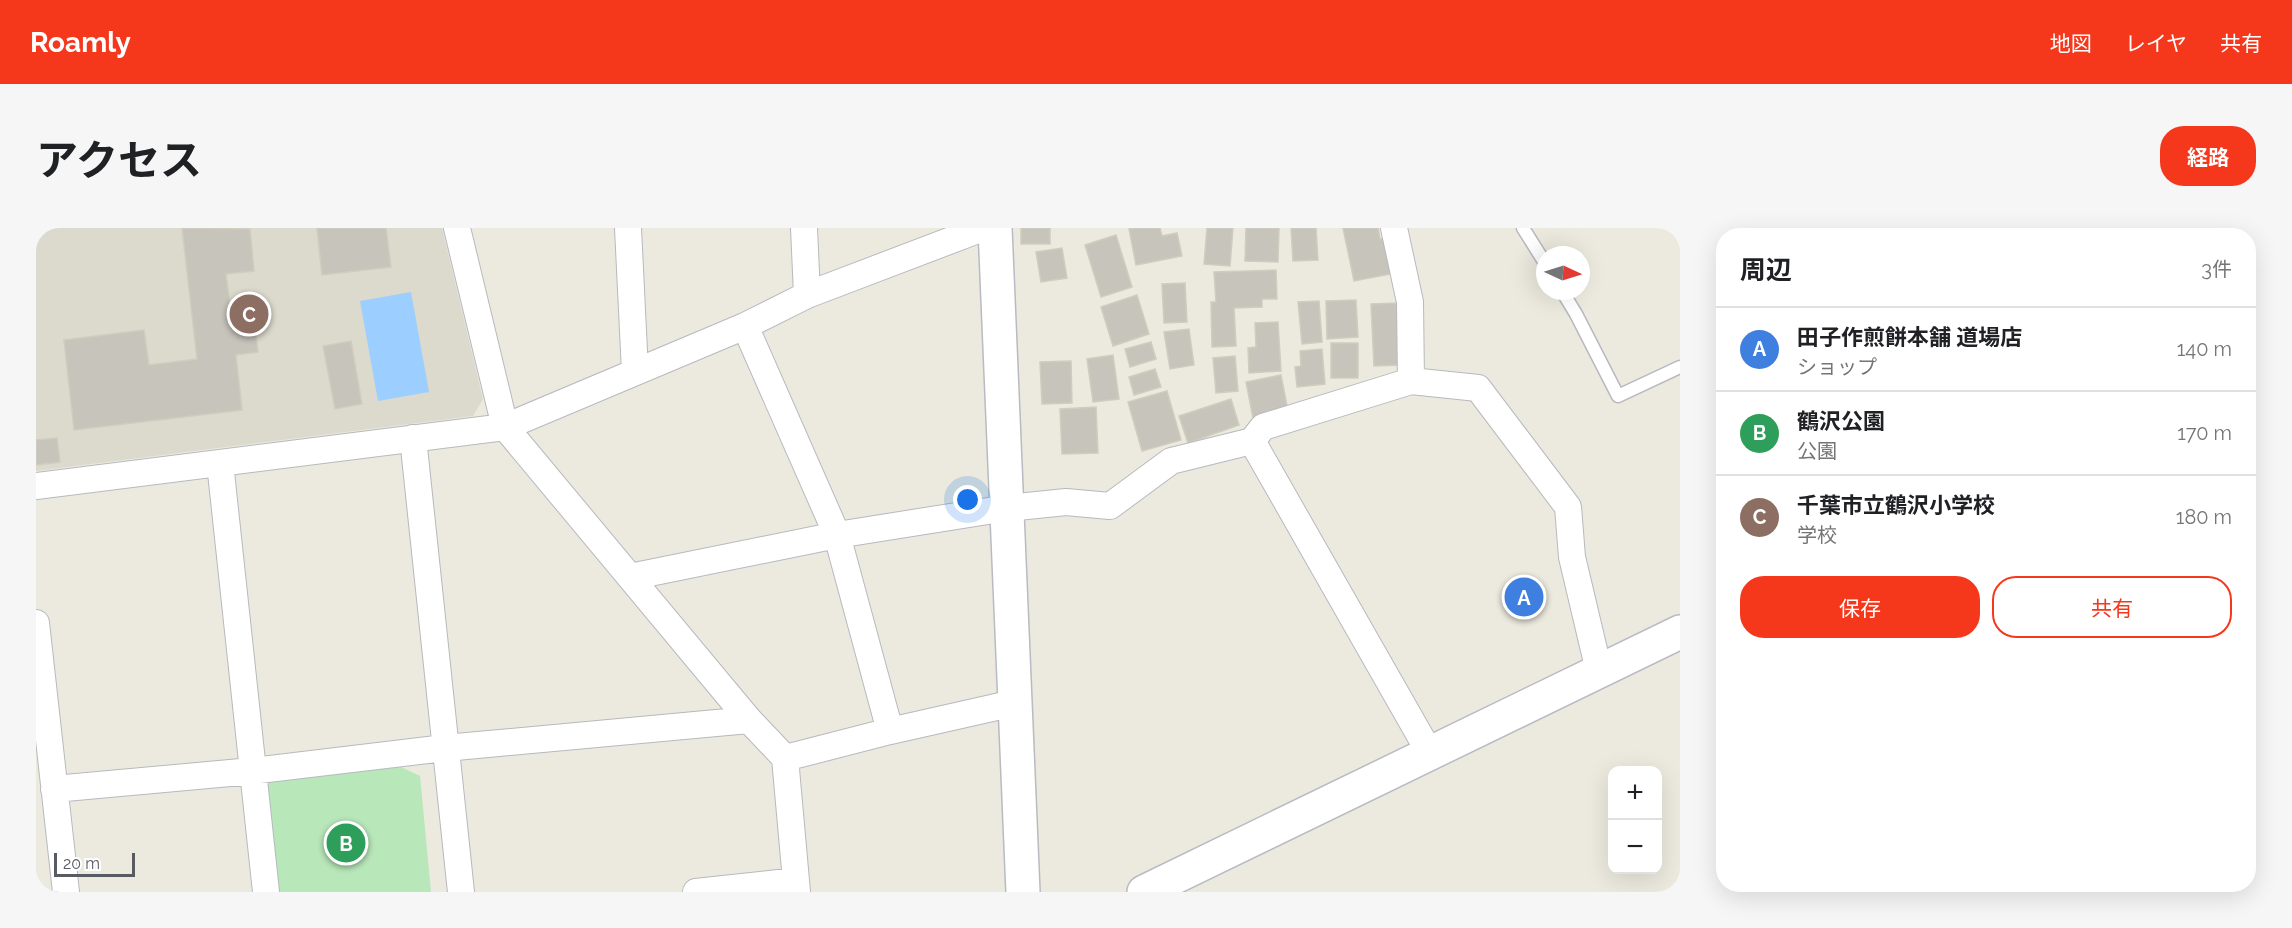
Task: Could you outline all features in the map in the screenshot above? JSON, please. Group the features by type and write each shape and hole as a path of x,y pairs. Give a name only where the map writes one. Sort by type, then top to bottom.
{"street":[{"path":"457,228 506,427 749,720 785,758 796,886 696,892"},
{"path":"628,228 635,372"},
{"path":"804,228 807,295"},
{"path":"36,486 506,427 745,326 807,295 983,228"},
{"path":"995,228 1023,892"},
{"path":"1394,228 1410,302 1411,381"},
{"path":"745,326 837,535 890,731"},
{"path":"630,577 837,535 1007,508 1066,502 1110,506 1171,461 1252,441 1263,427 1411,381 1478,388 1568,507 1572,557 1599,671"},
{"path":"413,438 461,892"},
{"path":"1252,441 1431,755"},
{"path":"220,463 266,892"},
{"path":"36,623 66,892"},
{"path":"1144,892 1431,755 1680,632"},
{"path":"785,758 1014,703"},
{"path":"54,789 252,771 445,748 749,720"}],"lane":[{"path":"1524,228 1536,248"},
{"path":"1567,300 1618,396 1680,367"}],"shaded area":[{"path":"36,228 442,228 483,399 473,416 36,471"}],"green space":[{"path":"401,767 420,776 431,892 272,892 261,794 270,779"}],"water":[{"path":"411,292 429,392 378,401 360,301"}],"building":[{"path":"182,228 250,229 254,271 226,274 233,328 255,325 258,352 236,355 242,410 74,430 64,340 144,330 149,365 197,359"},
{"path":"317,228 386,228 391,267 322,275"},
{"path":"1021,228 1050,228 1050,244 1021,244"},
{"path":"1160,228 1162,236 1177,233 1182,256 1136,265 1129,229"},
{"path":"1207,228 1233,228 1230,266 1204,264"},
{"path":"1246,228 1279,228 1278,262 1245,261"},
{"path":"1291,228 1316,228 1318,260 1293,261"},
{"path":"1343,228 1378,228 1380,239 1389,238 1396,273 1354,281"},
{"path":"1116,235 1132,287 1101,297 1085,245"},
{"path":"1062,248 1067,278 1041,282 1036,252"},
{"path":"1276,270 1277,299 1262,299 1262,307 1234,308 1236,346 1212,347 1211,302 1216,302 1214,272"},
{"path":"1185,283 1187,322 1164,323 1162,284"},
{"path":"1137,295 1149,334 1113,346 1101,307"},
{"path":"1356,300 1358,337 1327,339 1326,301"},
{"path":"1319,301 1322,342 1302,344 1298,302"},
{"path":"1399,303 1403,365 1374,366 1371,304"},
{"path":"1278,322 1281,371 1249,373 1248,348 1256,347 1255,323"},
{"path":"1189,329 1194,365 1170,369 1164,332"},
{"path":"351,341 362,404 335,409 323,346"},
{"path":"1151,342 1156,359 1130,367 1125,349"},
{"path":"1331,343 1358,343 1358,378 1331,378"},
{"path":"1322,349 1325,384 1297,387 1295,367 1301,366 1300,351"},
{"path":"1113,355 1119,399 1093,402 1087,359"},
{"path":"1235,356 1238,391 1216,393 1213,358"},
{"path":"1071,361 1072,403 1042,404 1040,362"},
{"path":"1155,369 1161,387 1134,395 1129,377"},
{"path":"1281,375 1288,411 1253,418 1246,382"},
{"path":"1167,391 1181,440 1142,451 1128,402"},
{"path":"1231,399 1239,425 1188,443 1179,416"},
{"path":"1096,407 1098,453 1062,454 1060,409"},
{"path":"57,438 60,462 36,465 36,440"}],"place":[{"name":"千葉市立鶴沢小学校","path":"249,314"},
{"name":"田子作煎餅本舗 道場店","path":"1524,597"},
{"name":"鶴沢公園","path":"346,843"}]}
